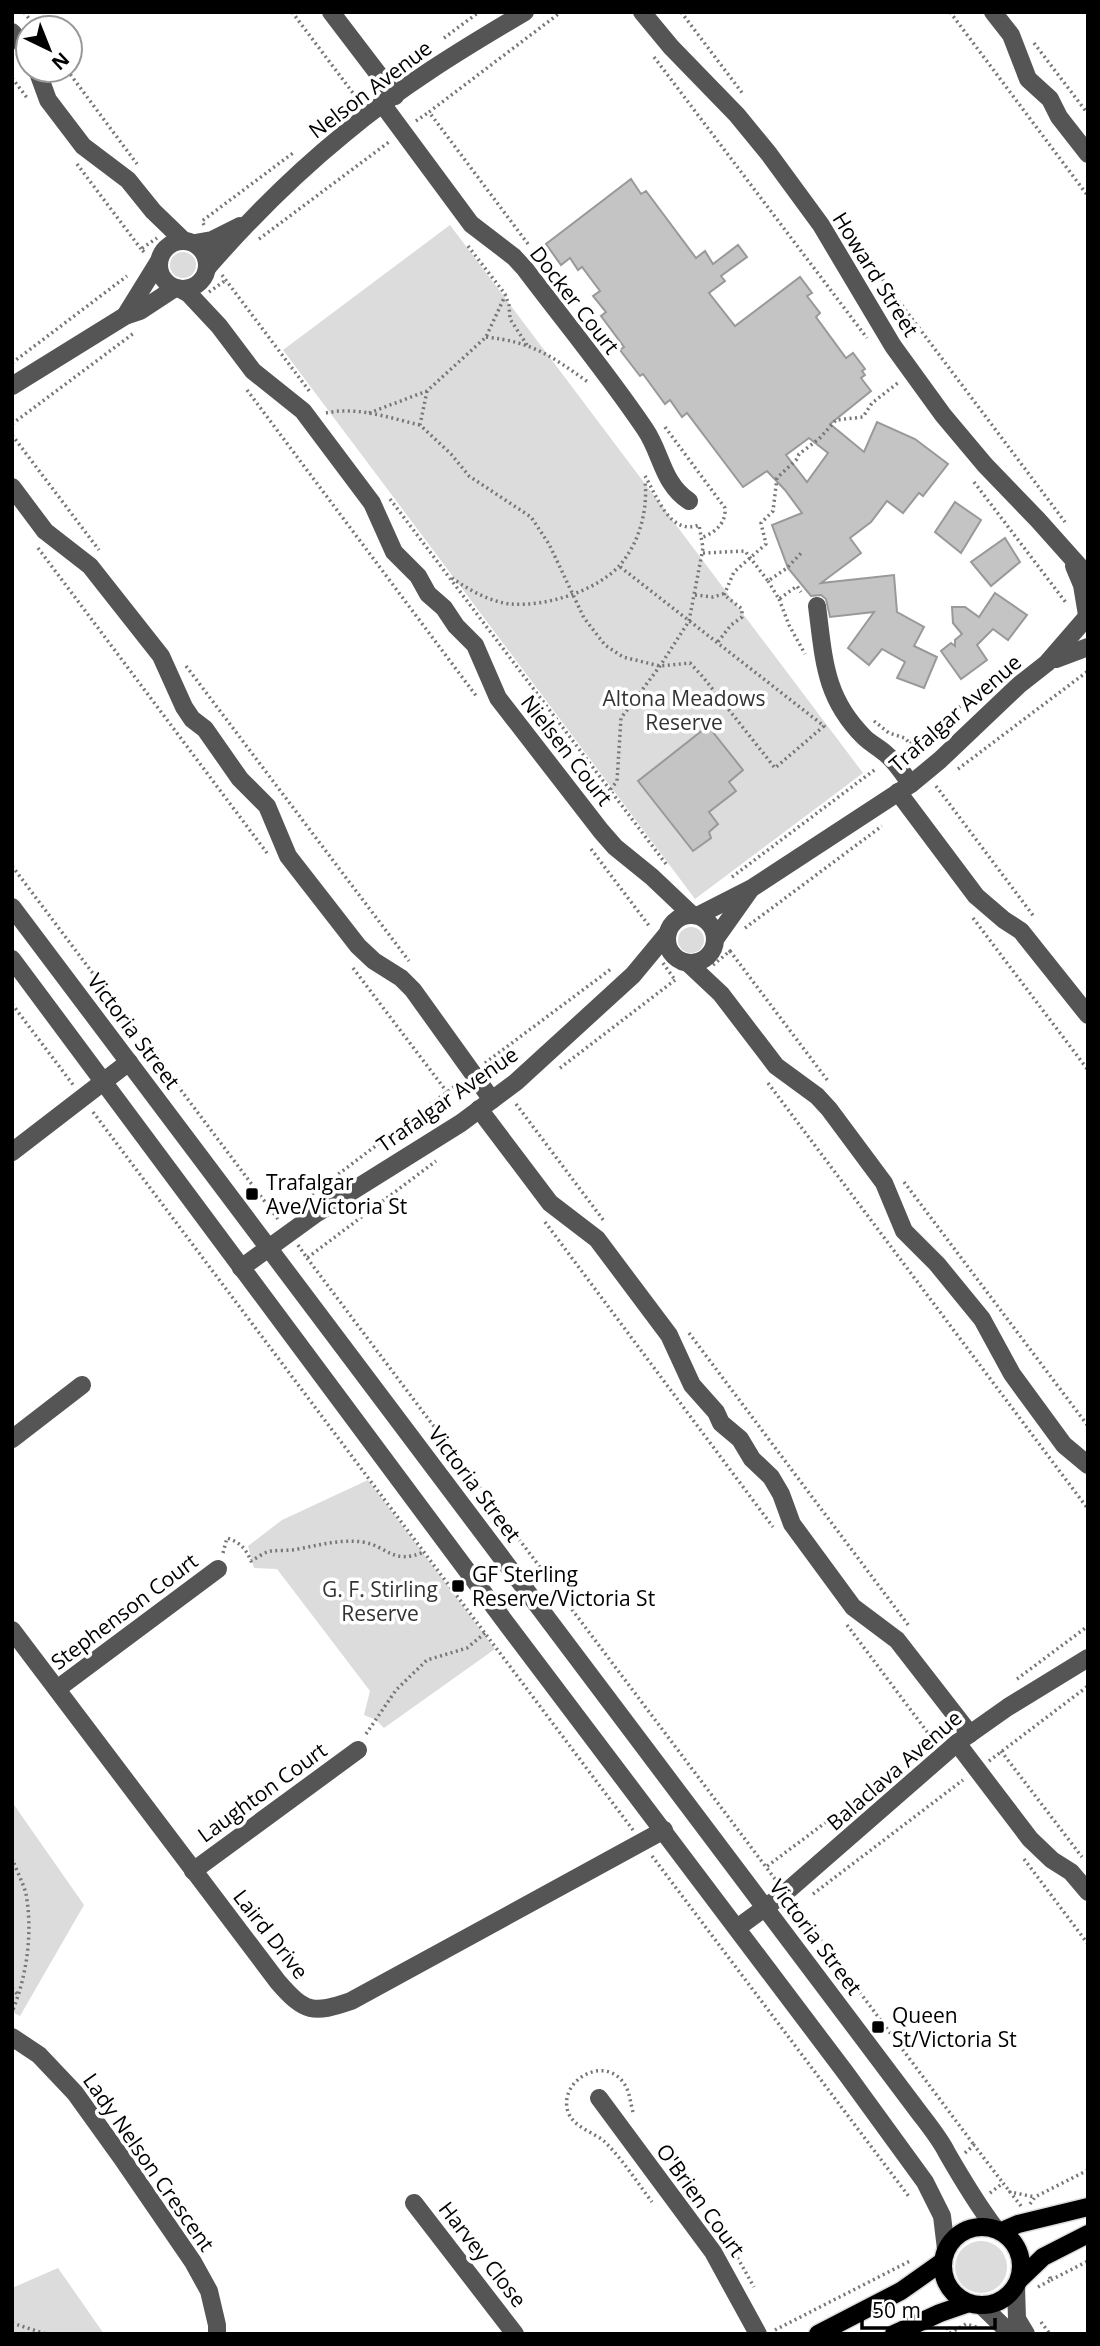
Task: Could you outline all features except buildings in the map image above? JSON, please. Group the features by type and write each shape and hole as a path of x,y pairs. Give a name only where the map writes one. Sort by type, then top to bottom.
{"main road":[{"path":"818,2334 920,2279 944,2256 954,2237 966,2229 980,2226 998,2229 1088,2207"},
{"path":"998,2229 1017,2247 1021,2258 1023,2285"},
{"path":"894,2334 940,2313 1001,2300 1023,2285 1043,2257 1088,2234"},
{"path":"944,2256 943,2275 948,2287 958,2297 975,2304"}],"street":[{"name":"Docker Court","path":"331,12 471,225 514,257 525,269 646,430 669,481 675,490 689,501"},
{"name":"Nelson Avenue","path":"213,268 255,217 345,133 439,64 525,12"},
{"name":"Howard Street","path":"642,12 671,47 737,115 769,154 821,225 887,336 937,407 985,465 1088,576"},
{"path":"993,12 1011,35 1028,79 1050,99 1059,117 1086,152"},
{"path":"42,84 48,100 83,146 128,180 153,211 205,254 213,268 207,302 219,326"},
{"path":"153,211 161,238 159,268 164,280 189,294 219,326"},
{"name":"Nelson Avenue","path":"189,241 212,240 255,217"},
{"path":"125,316 170,244 189,241"},
{"path":"12,386 125,316 140,311 177,288 196,286 213,268"},
{"name":"Nielsen Court","path":"219,326 253,371 303,411 372,503 394,552 418,576 428,594 475,645 498,698 601,831 615,847 695,915"},
{"path":"12,487 45,531 90,566 160,656 192,719 205,729 240,779 267,806 288,856 359,946 374,961 401,978 413,990 487,1110 550,1203 597,1239 669,1335 688,1378 701,1397 716,1412 721,1423 744,1444 752,1459 771,1477 792,1524 853,1607 897,1640 963,1738 977,1770 1030,1839 1052,1860 1071,1872 1088,1892"},
{"name":"Howard Street","path":"1071,559 1082,584 1084,617"},
{"path":"817,606 824,662 837,703 865,738 891,758 906,794 976,896 1021,931 1088,1015"},
{"name":"Trafalgar Avenue","path":"695,915 727,909 752,888 906,794 1020,685 1047,663 1084,617"},
{"name":"Trafalgar Avenue","path":"1047,663 1088,647"},
{"path":"662,887 669,912 662,930 669,949 721,994 776,1066 817,1096 829,1109 884,1183 904,1231 937,1264 982,1318 1012,1374 1064,1445 1088,1465"},
{"name":"Victoria Street","path":"12,906 766,1908 947,2151 976,2203 998,2229"},
{"name":"Trafalgar Avenue","path":"720,945 727,909"},
{"path":"662,930 679,918 695,915 711,924 720,945 715,975 721,994"},
{"name":"Trafalgar Avenue","path":"241,1268 317,1213 487,1110 633,975 662,930"},
{"path":"684,962 704,960 720,945"},
{"path":"12,959 925,2182 942,2216 944,2256"},
{"name":"Trafalgar Avenue","path":"633,975 663,963 684,962"},
{"path":"12,1152 130,1062"},
{"path":"12,1438 82,1385"},
{"name":"Stephenson Court","path":"57,1689 218,1569"},
{"name":"Laird Drive","path":"12,1630 291,1998 308,2009 326,2009 351,2001 664,1830"},
{"name":"Balaclava Avenue","path":"737,1928 766,1908 846,1841 963,1738 1016,1701 1088,1658"},
{"name":"Laughton Court","path":"193,1871 358,1750"},
{"name":"Lady Nelson Crescent","path":"12,2037 39,2055 75,2093 193,2262 209,2291 217,2334"},
{"name":"O'Brien Court","path":"599,2098 713,2252 758,2334"},
{"name":"Harvey Close","path":"414,2203 515,2334"},
{"path":"1023,2285 1017,2319 1026,2334"},
{"path":"975,2304 1005,2328"}],"path":[{"path":"292,12 360,102"},
{"path":"529,246 429,112 561,12"},
{"path":"681,12 748,100"},
{"path":"950,12 1088,196"},
{"path":"1034,43 1088,114"},
{"path":"652,54 867,340"},
{"path":"78,84 140,167"},
{"path":"259,239 389,142"},
{"path":"847,233 1071,530"},
{"path":"213,268 222,274 317,402"},
{"path":"12,363 132,273"},
{"path":"369,414 427,391 486,337 505,294 510,319 527,345"},
{"path":"12,425 142,327"},
{"path":"486,337 512,340 542,350 596,389"},
{"path":"724,595 734,572 766,544 761,523 773,511 776,478 830,425 845,418 863,417 872,403 900,382"},
{"path":"244,387 485,707"},
{"path":"420,425 427,391"},
{"path":"326,413 339,410 420,425 451,454 469,476 531,517 549,544 583,618 605,645 623,657 660,666 690,663 775,768 824,726 619,566"},
{"path":"610,790 617,781 621,718 689,621 703,553 703,537 713,533 726,515 726,508 663,424"},
{"path":"12,435 104,556"},
{"path":"448,575 473,592 509,604 545,603 573,595 619,566 636,538 645,512 644,468"},
{"path":"973,479 1084,617"},
{"path":"383,489 666,864"},
{"path":"37,548 271,859"},
{"path":"703,553 741,550 751,557 779,599 794,635 807,657 813,662 824,662"},
{"path":"768,581 787,568 803,551"},
{"path":"779,599 797,586 802,592"},
{"path":"695,595 704,598 724,595 738,604 743,612 742,617 717,643"},
{"path":"187,666 411,964"},
{"path":"885,824 743,930 716,889 1009,670"},
{"path":"957,769 1088,671"},
{"path":"873,720 889,733 905,738 910,744"},
{"path":"906,794 936,786 1040,924"},
{"path":"584,839 662,930"},
{"path":"12,866 278,1219"},
{"path":"971,915 1088,1070"},
{"path":"720,945 830,1084"},
{"path":"346,959 447,1092"},
{"path":"557,1069 675,980"},
{"path":"12,1004 911,2198"},
{"path":"766,1080 1088,1510"},
{"path":"487,1110 515,1102 607,1224"},
{"path":"896,1172 1088,1426"},
{"path":"543,1220 776,1530"},
{"path":"307,1258 766,1867"},
{"path":"682,1324 915,1634"},
{"path":"218,1569 227,1538 236,1541 251,1561 269,1551 347,1541 372,1545 397,1556 424,1552"},
{"path":"843,1619 934,1741"},
{"path":"358,1750 396,1690 427,1660 467,1648 485,1633"},
{"path":"974,2145 796,1907 1088,1686"},
{"path":"1002,1751 1088,1865"},
{"path":"1022,1856 1088,1944"},
{"path":"12,2012 19,1996 29,1938 26,1893 13,1860"},
{"path":"12,1989 19,1996"},
{"path":"976,2203 1003,2183 1026,2210 1035,2197 1088,2170"},
{"path":"1010,2192 1035,2197"},
{"path":"779,2328 918,2256"},
{"path":"1043,2257 1051,2280"},
{"path":"910,2261 920,2279"},
{"path":"1023,2285 1051,2280 1088,2262"},
{"path":"940,2313 950,2333 966,2325 988,2331 1005,2328"},
{"path":"12,2323 46,2334"}],"green space":[{"name":"Altona Meadows Reserve","path":"450,225 863,773 695,899 283,350"},
{"path":"183,252 192,256 196,265 192,274 183,278 174,274 170,265 174,256"},
{"path":"691,927 700,931 704,940 700,949 691,953 682,949 678,940 682,931"},
{"name":"G. F. Stirling Reserve","path":"368,1480 495,1649 384,1728 376,1720 364,1715 370,1691 277,1569 254,1568 248,1546 282,1520"},
{"path":"12,1802 84,1905 20,2016 12,2012"},
{"path":"981,2241 991,2243 999,2249 1005,2257 1005,2277 999,2285 991,2291 981,2293 971,2291 963,2285 957,2277 955,2267 957,2257 963,2249 971,2243"},
{"path":"58,2268 104,2334 12,2334 12,2288"}],"place":[{"name":"Trafalgar Ave/Victoria St","path":"252,1194"},
{"name":"GF Sterling Reserve/Victoria St","path":"458,1586"},
{"name":"Queen St/Victoria St","path":"878,2027"}]}
